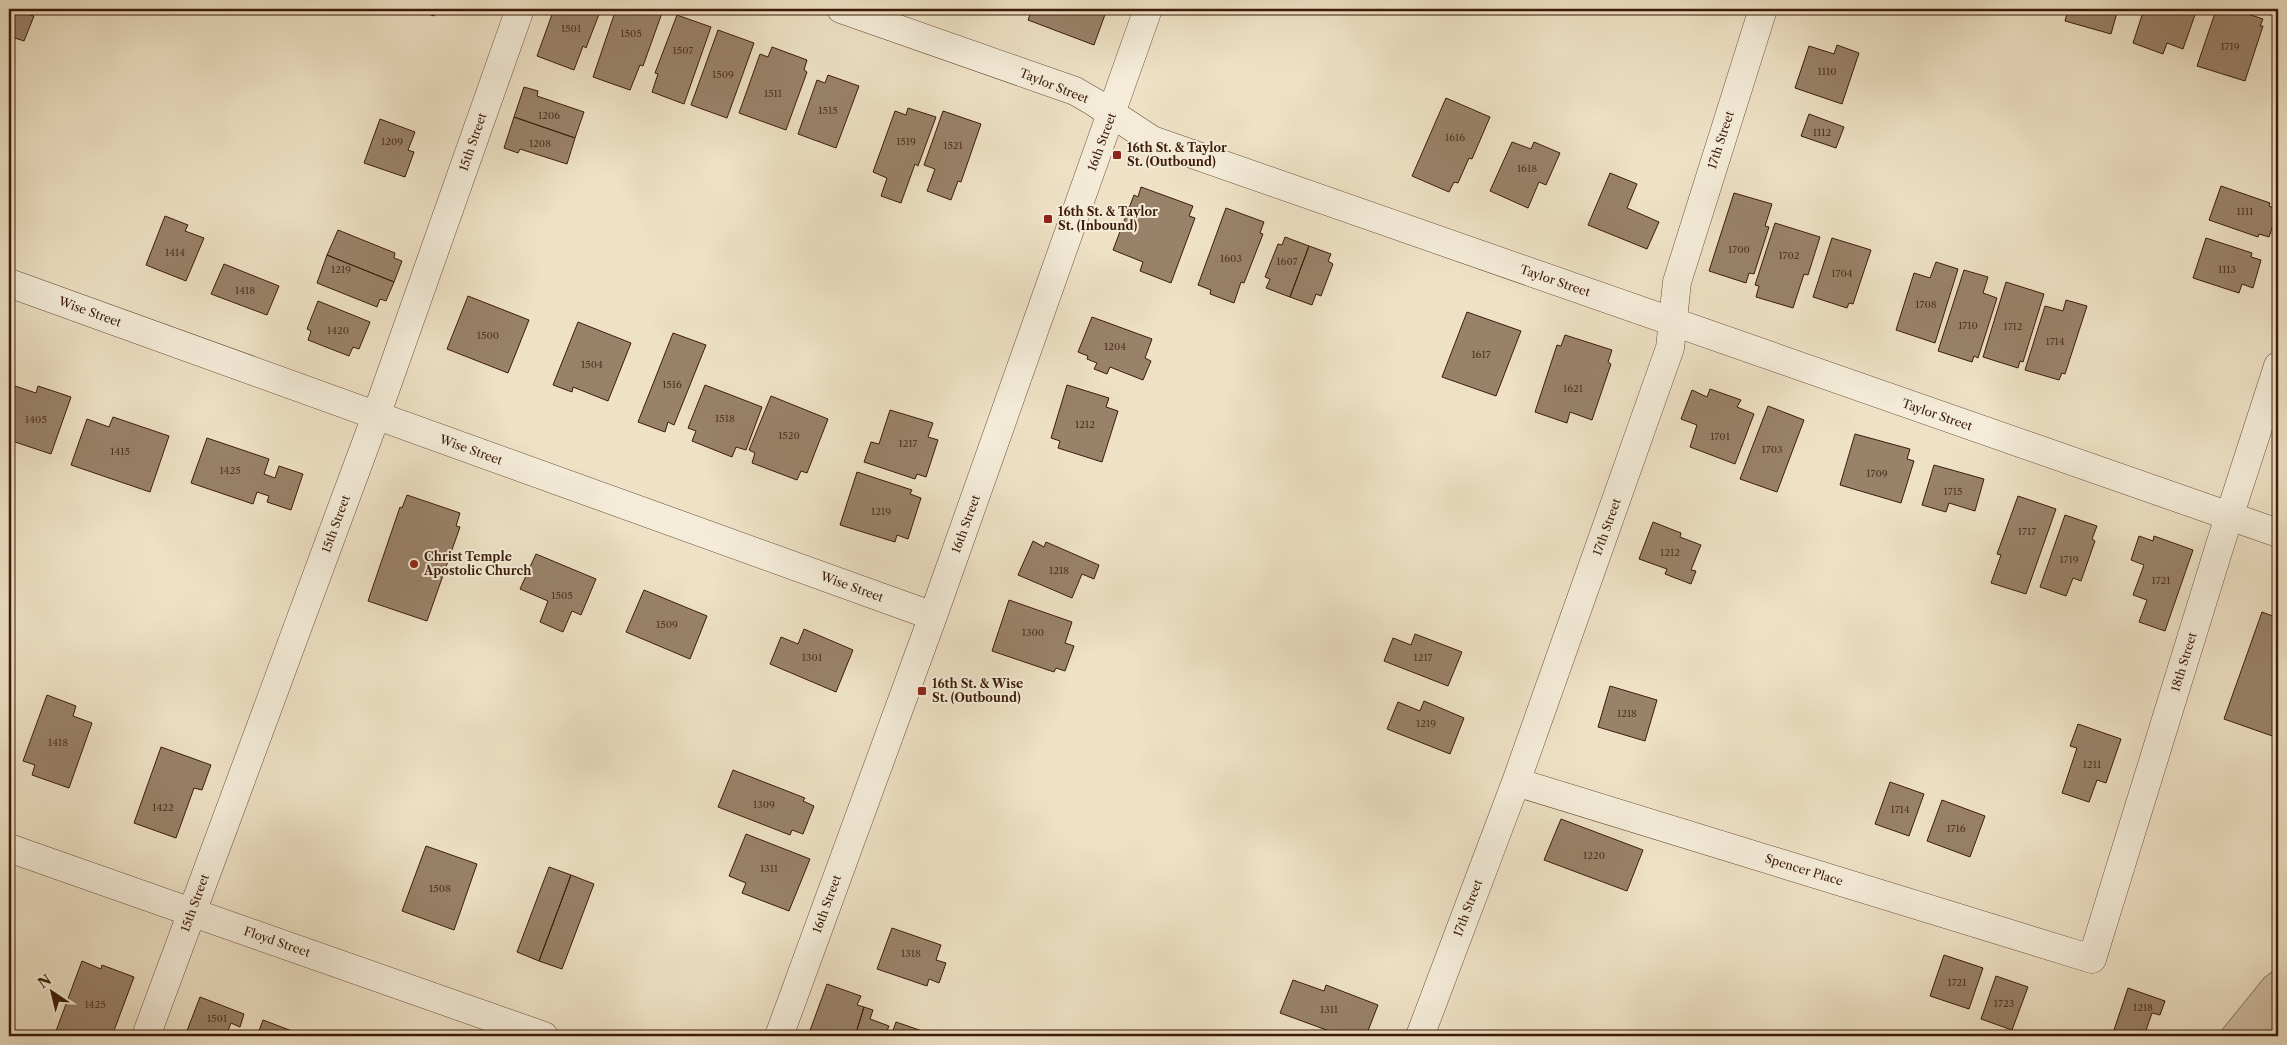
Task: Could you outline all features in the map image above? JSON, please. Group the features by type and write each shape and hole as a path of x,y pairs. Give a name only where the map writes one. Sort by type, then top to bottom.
{"street":[{"name":"15th Street","path":"146,1036 376,416 520,9"},
{"name":"Taylor Street","path":"841,9 1075,91 1152,140 2278,533"},
{"name":"16th Street","path":"779,1036 933,616 1148,9"},
{"name":"17th Street","path":"1420,1036 1516,782 1670,348 1677,282 1763,9"},
{"name":"Wise Street","path":"9,283 933,616"},
{"name":"18th Street","path":"2092,958 2229,516 2278,366"},
{"name":"Spencer Place","path":"1516,782 2092,958"},
{"name":"Floyd Street","path":"9,848 544,1036"}],"shaded area":[{"path":"2278,967 2278,1036 2217,1036 2264,978"}],"building":[{"path":"9,9 34,16 24,41 9,36"},
{"path":"414,9 436,9 434,16"},
{"path":"554,9 601,9 586,48 583,46 574,70 537,56"},
{"path":"616,9 660,9 659,12 662,13 643,66 640,65 630,90 593,77"},
{"path":"1032,9 1107,9 1094,45 1028,20"},
{"path":"2068,9 2118,9 2111,34 2065,21"},
{"path":"2144,9 2197,9 2183,49 2167,43 2163,54 2133,43"},
{"path":"2221,9 2233,9 2263,19 2260,26 2263,26 2245,81 2197,66 2216,10 2220,12"},
{"path":"677,15 711,27 684,104 652,92 658,74 655,73"},
{"path":"718,30 754,43 727,118 691,105"},
{"path":"1837,45 1859,53 1842,104 1795,88 1809,46 1834,54"},
{"path":"772,47 807,60 804,70 807,72 786,130 739,113 760,54 768,57"},
{"path":"828,75 859,86 836,148 798,134 817,80 825,83"},
{"path":"524,87 538,91 537,96 584,112 575,138 514,117"},
{"path":"1446,98 1490,117 1472,159 1469,158 1458,183 1454,182 1449,192 1412,176"},
{"path":"908,108 936,117 918,166 915,164 901,203 881,196 887,178 873,172 895,111 906,115"},
{"path":"943,111 981,124 961,182 958,181 951,200 927,191 935,169 924,165"},
{"path":"1809,114 1844,127 1836,148 1801,136"},
{"path":"514,117 575,138 567,164 520,149 518,153 504,148"},
{"path":"380,119 415,132 408,150 414,152 405,177 364,163"},
{"path":"1512,142 1531,149 1534,142 1560,153 1546,185 1539,182 1528,208 1490,191"},
{"path":"1610,173 1637,184 1627,208 1659,222 1647,249 1588,225"},
{"path":"2221,186 2270,203 2269,206 2278,210 2269,237 2259,234 2258,237 2209,220"},
{"path":"1141,187 1193,206 1189,216 1195,218 1171,283 1140,271 1143,262 1113,250 1134,195 1138,197"},
{"path":"1734,193 1772,204 1765,226 1769,227 1754,274 1749,273 1746,283 1709,271"},
{"path":"1226,208 1264,222 1260,233 1263,234 1244,283 1241,282 1234,303 1210,294 1211,290 1198,285"},
{"path":"165,216 188,225 185,231 204,238 186,281 146,265"},
{"path":"1775,223 1820,237 1808,275 1804,274 1793,308 1756,297 1759,286 1755,285"},
{"path":"338,230 395,253 394,258 402,261 394,282 327,255"},
{"path":"1285,237 1309,246 1290,297 1266,288 1270,279 1265,277 1278,244 1282,245"},
{"path":"1832,238 1871,250 1853,304 1849,303 1847,308 1813,297"},
{"path":"2206,238 2252,253 2251,257 2261,260 2253,288 2242,284 2239,293 2193,278"},
{"path":"1309,246 1331,254 1328,261 1333,264 1321,296 1316,294 1312,305 1290,297"},
{"path":"327,255 394,282 386,301 380,299 377,307 317,283"},
{"path":"1936,262 1958,269 1935,343 1896,330 1914,273 1930,278"},
{"path":"224,264 279,286 267,315 211,294"},
{"path":"1964,270 1988,277 1983,293 1997,298 1978,358 1974,356 1972,362 1938,351"},
{"path":"2006,282 2044,294 2023,362 2020,361 2018,368 1983,357"},
{"path":"468,296 529,320 508,373 447,349"},
{"path":"2066,300 2087,306 2065,374 2062,373 2059,380 2025,370 2045,306 2063,311"},
{"path":"318,301 370,322 359,349 353,347 349,356 308,340 311,331 307,329"},
{"path":"1467,312 1521,331 1496,396 1442,377"},
{"path":"1092,317 1152,339 1145,358 1151,361 1143,380 1110,367 1107,374 1094,369 1097,363 1087,359 1088,356 1078,352"},
{"path":"578,322 631,343 608,401 573,387 572,392 553,385"},
{"path":"673,333 706,345 674,425 668,422 665,432 638,422"},
{"path":"1565,335 1612,350 1608,362 1611,364 1592,420 1570,412 1567,423 1535,412 1557,345 1561,346"},
{"path":"9,384 36,393 38,386 71,397 51,454 9,440"},
{"path":"705,385 762,407 746,450 736,447 732,457 692,441 696,431 688,428"},
{"path":"1067,385 1109,398 1106,407 1118,411 1102,462 1058,448 1060,441 1051,438"},
{"path":"1710,389 1741,400 1737,407 1754,414 1735,464 1690,447 1697,425 1681,419 1692,390 1707,397"},
{"path":"771,396 828,419 807,473 801,471 797,480 752,463 755,453 749,450"},
{"path":"1768,406 1804,420 1777,492 1740,479"},
{"path":"890,410 933,423 928,437 938,440 926,477 917,474 915,479 864,462 871,442 879,444"},
{"path":"113,417 169,436 150,492 71,465 87,419 109,427"},
{"path":"1855,434 1910,449 1907,459 1914,461 1901,503 1840,485"},
{"path":"207,438 269,459 264,474 275,478 279,466 303,474 291,510 267,502 269,496 257,492 253,504 191,483"},
{"path":"1934,465 1984,479 1975,511 1949,503 1946,512 1922,505"},
{"path":"857,472 912,490 910,494 921,498 908,539 897,535 895,542 840,525"},
{"name":"Christ Temple Apostolic Church","path":"407,495 460,513 456,526 460,527 427,621 368,601 400,507 402,508"},
{"path":"2018,496 2056,509 2026,594 1991,583 2001,555 1997,554"},
{"path":"2065,515 2097,526 2092,539 2095,541 2081,581 2073,578 2066,596 2040,587"},
{"path":"1653,522 1681,533 1680,537 1701,545 1691,570 1696,571 1691,584 1665,574 1667,569 1639,559"},
{"path":"2139,536 2153,541 2154,536 2193,550 2165,631 2139,622 2147,600 2133,595 2144,565 2131,560"},
{"path":"1033,541 1044,547 1046,542 1099,565 1094,579 1082,574 1072,598 1018,575"},
{"path":"536,554 596,579 581,615 572,611 563,632 540,622 548,601 520,589"},
{"path":"644,590 707,616 690,659 626,632"},
{"path":"1009,600 1072,622 1065,643 1074,646 1065,671 1056,668 1054,672 992,651"},
{"path":"2262,612 2278,618 2278,738 2224,719"},
{"path":"804,629 853,650 836,692 770,664 781,637 798,644"},
{"path":"1415,634 1462,652 1448,686 1384,661 1393,638 1411,645"},
{"path":"1610,686 1657,700 1645,741 1598,727"},
{"path":"47,695 76,706 73,716 92,723 69,788 32,775 35,765 23,761"},
{"path":"1424,701 1464,718 1450,754 1387,729 1398,702 1420,711"},
{"path":"2078,724 2121,739 2106,783 2097,780 2089,802 2062,793 2077,748 2070,746"},
{"path":"161,747 211,765 202,790 194,788 176,838 134,823"},
{"path":"733,770 805,798 803,801 814,806 803,834 792,830 790,835 718,807"},
{"path":"1890,782 1924,794 1909,836 1875,824"},
{"path":"1942,800 1985,816 1970,857 1927,841"},
{"path":"1561,819 1643,850 1627,891 1544,860"},
{"path":"746,834 810,859 789,911 742,893 746,883 729,876"},
{"path":"426,846 477,864 454,930 402,911"},
{"path":"549,867 571,875 539,961 517,952"},
{"path":"571,875 594,884 562,969 539,961"},
{"path":"892,928 941,945 936,960 946,963 939,983 929,979 927,986 877,969"},
{"path":"1944,955 1983,968 1969,1009 1930,996"},
{"path":"82,961 101,969 102,965 134,977 112,1036 70,1036 56,1031"},
{"path":"1996,976 2028,987 2012,1030 1981,1019"},
{"path":"1293,980 1324,991 1326,985 1378,1005 1366,1036 1343,1036 1280,1013"},
{"path":"827,984 861,996 857,1005 864,1007 855,1036 808,1036"},
{"path":"2128,988 2165,1001 2160,1015 2152,1013 2144,1036 2112,1036"},
{"path":"200,997 244,1014 240,1027 231,1023 226,1036 185,1036"},
{"path":"864,1007 873,1010 870,1019 889,1026 885,1036 855,1036"},
{"path":"263,1020 300,1034 299,1036 257,1036"},
{"path":"896,1022 934,1035 934,1036 891,1036"}],"place":[{"name":"16th St. & Taylor St. (Outbound)","path":"1117,155"},
{"name":"16th St. & Taylor St. (Inbound)","path":"1048,219"},
{"name":"Christ Temple Apostolic Church","path":"414,564"},
{"name":"16th St. & Wise St. (Outbound)","path":"922,691"}]}
